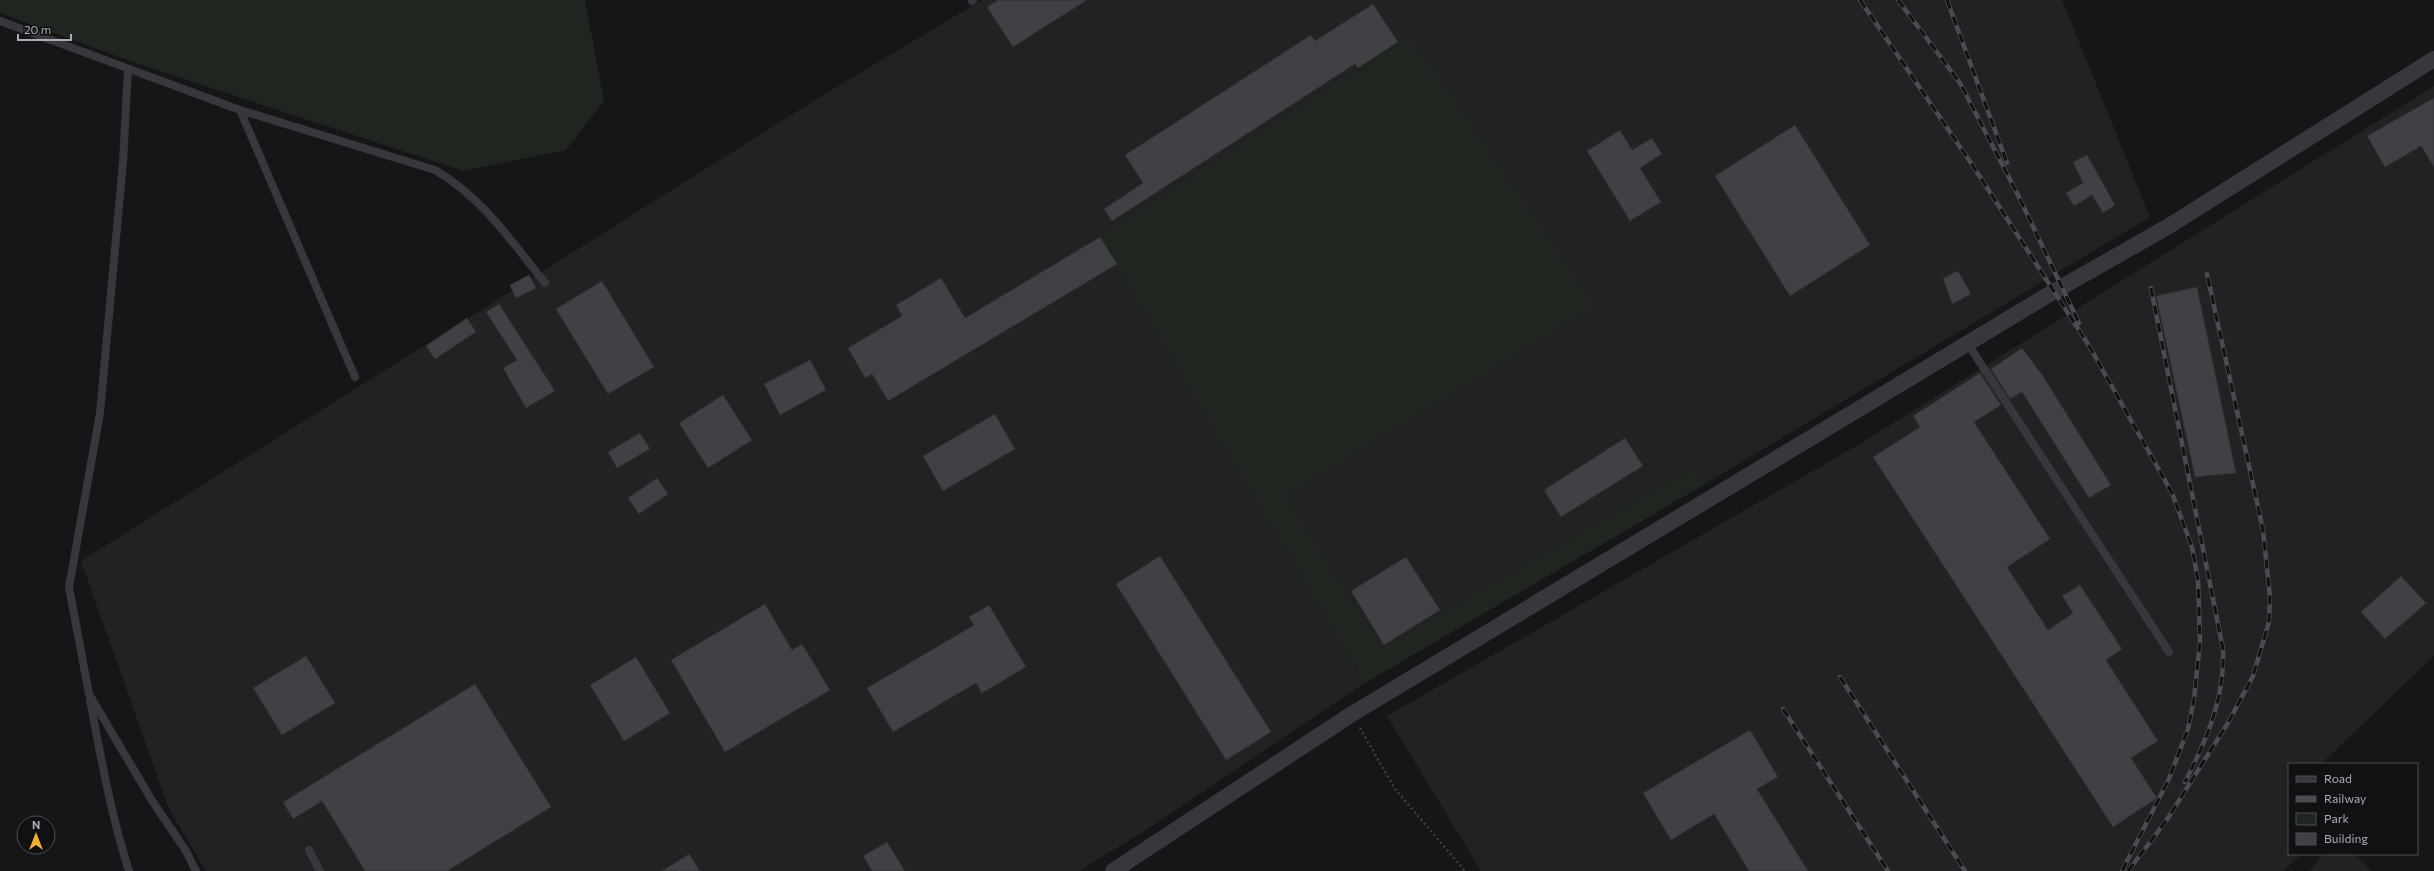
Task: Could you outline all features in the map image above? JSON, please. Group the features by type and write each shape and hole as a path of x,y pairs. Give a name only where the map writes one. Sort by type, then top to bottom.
{"street":[{"path":"1113,871 1352,714 1968,344 2169,226 2434,59"}],"lane":[{"path":"0,21 128,70 240,110 435,170 457,183 477,200 545,283"},
{"path":"128,70 123,162 100,413 69,587 109,800 129,871"},
{"path":"240,110 355,377"},
{"path":"1968,344 2169,652"},
{"path":"89,694 152,799 186,851 194,871"},
{"path":"309,850 320,871"}],"path":[{"path":"1352,714 1395,789 1465,871"}],"shaded area":[{"path":"982,0 2062,0 2150,217 1707,483 1694,466 1382,650 1286,496 1594,306 1410,37 1117,264 1365,683 1146,830 1079,871 206,871 169,809 81,561 828,92"},
{"path":"2434,86 2434,656 2322,763 2288,763 2288,855 2301,855 2283,871 1481,871 1387,716 1858,445"},
{"path":"2322,855 2356,855 2371,871 2310,871"}],"green space":[{"path":"0,0 585,0 604,101 566,150 463,171 130,61 0,13"},
{"path":"1410,36 1595,306 1286,496 1382,649 1695,466 1707,483 1365,683 1100,237"}],"building":[{"path":"998,0 1087,0 1013,47 987,7"},
{"path":"1373,4 1398,42 1358,68 1355,64 1112,221 1104,209 1143,183 1125,155 1311,35 1315,41"},
{"path":"2434,98 2434,167 2421,146 2385,167 2367,136"},
{"path":"1795,125 1870,245 1790,296 1715,176"},
{"path":"1620,130 1632,150 1652,138 1662,154 1640,168 1661,202 1630,221 1587,151"},
{"path":"2087,155 2115,205 2103,213 2092,195 2074,206 2066,193 2083,183 2073,162"},
{"path":"1100,237 1117,264 888,401 872,374 865,378 848,348 902,316 896,305 941,278 965,318"},
{"path":"1958,271 1971,294 1952,304 1943,278"},
{"path":"529,275 536,288 516,298 510,285"},
{"path":"602,281 654,367 608,394 556,309"},
{"path":"2197,287 2236,473 2195,477 2156,296"},
{"path":"499,304 555,391 526,408 503,368 517,360 486,312"},
{"path":"467,318 476,332 435,359 426,346"},
{"path":"2022,348 2043,376 2111,485 2089,498 2022,392 2010,399 1991,369"},
{"path":"810,360 826,390 780,415 764,384"},
{"path":"1980,373 2001,405 1974,422 2050,539 2007,567 2048,630 2073,613 2062,596 2080,585 2122,649 2106,660 2158,741 2131,758 2157,798 2113,827 1873,457 1920,427 1913,416"},
{"path":"723,395 752,440 708,468 679,423"},
{"path":"995,414 1015,449 943,491 923,456"},
{"path":"640,433 650,449 617,468 608,452"},
{"path":"1625,438 1643,466 1561,517 1544,490"},
{"path":"657,478 668,494 639,514 628,498"},
{"path":"1160,556 1271,732 1226,760 1116,584"},
{"path":"1406,557 1440,610 1384,645 1351,591"},
{"path":"2401,576 2426,603 2385,639 2361,612"},
{"path":"765,604 792,650 802,644 830,690 725,752 671,660"},
{"path":"989,605 1026,667 982,693 976,683 893,732 867,688 974,625 969,617"},
{"path":"306,656 335,703 282,735 253,688"},
{"path":"636,657 670,713 624,741 590,685"},
{"path":"475,684 551,807 447,871 365,871 322,801 293,819 283,802"},
{"path":"1750,730 1778,777 1757,789 1808,871 1749,871 1714,814 1671,840 1643,793"},
{"path":"887,842 905,871 872,871 863,856"},
{"path":"689,854 700,871 662,871"}],"railway":[{"path":"1860,0 1971,163 2088,344 2172,493 2192,547 2198,580 2200,642 2194,699 2188,729 2169,779 2122,871"},
{"path":"1898,0 1960,83 2018,195 2079,323"},
{"path":"1947,0 2007,163"},
{"path":"2128,871 2166,821 2228,723 2253,676 2269,622 2270,597 2263,530 2207,274"},
{"path":"2151,288 2223,649 2223,667 2218,701 2207,734 2185,782"},
{"path":"1840,677 1965,871"},
{"path":"1783,709 1888,871"}]}
